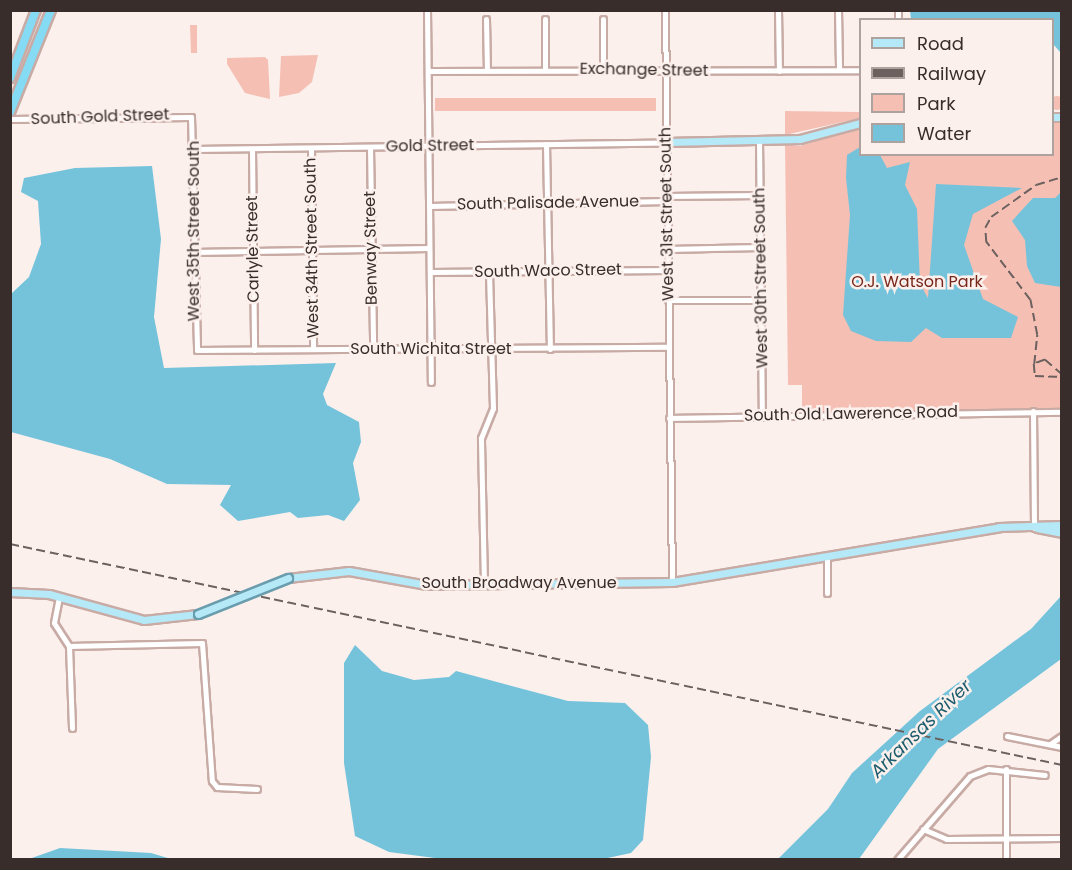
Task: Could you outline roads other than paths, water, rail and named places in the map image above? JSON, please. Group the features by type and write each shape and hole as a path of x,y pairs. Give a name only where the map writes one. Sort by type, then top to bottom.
{"highway":[{"path":"10,78 36,10"},
{"path":"10,112 17,100 51,10"}],"main road":[{"path":"666,142 800,139 859,124"},
{"name":"South Broadway Avenue","path":"10,592 59,597 129,618 171,620 198,614 288,578 349,571 420,584 672,582 999,527 1036,528 1062,525"},
{"name":"South Broadway Avenue","path":"1036,528 1062,533"}],"street":[{"path":"427,10 430,382"},
{"name":"West 31st Street South","path":"664,10 672,582"},
{"path":"778,10 779,71"},
{"path":"838,10 839,70"},
{"path":"486,19 487,70"},
{"path":"544,19 545,69"},
{"path":"603,19 603,69"},
{"name":"Exchange Street","path":"428,71 859,70"},
{"name":"South Gold Street","path":"10,119 189,116"},
{"name":"West 35th Street South","path":"189,116 194,149 194,348"},
{"name":"West 30th Street South","path":"759,140 762,416"},
{"name":"Gold Street","path":"194,149 666,142"},
{"path":"546,144 550,349"},
{"name":"Benway Street","path":"370,147 373,349"},
{"name":"West 34th Street South","path":"311,148 313,349"},
{"name":"Carlyle Street","path":"252,149 254,350"},
{"name":"South Palisade Avenue","path":"429,206 760,195"},
{"path":"194,252 429,248"},
{"path":"667,249 760,248"},
{"name":"South Waco Street","path":"430,272 667,270"},
{"path":"484,584 482,429 493,408 489,272"},
{"path":"668,300 761,300"},
{"name":"South Wichita Street","path":"194,348 491,350 668,347"},
{"path":"1033,411 1036,528"},
{"name":"South Old Lawerence Road","path":"669,418 1062,412"},
{"path":"827,557 827,593"},
{"path":"59,597 54,623 69,646 72,728"},
{"path":"69,646 199,642 205,648 212,781 217,786 257,789"},
{"path":"1007,736 1062,747"},
{"path":"1050,744 1062,736"},
{"path":"897,860 970,776 1006,769 1045,775"},
{"path":"1006,769 1006,860"},
{"path":"923,829 946,838 1062,838"}],"water":[{"path":"910,11 1061,11 1061,53 1054,45 1054,18 911,18"},
{"path":"859,148 859,156 881,156 887,168 910,162 905,185 917,209 920,284 928,298 936,184 1022,188 973,214 964,245 983,299 1018,317 1011,338 942,338 926,328 911,342 876,341 851,331 843,315 850,215 846,178 847,155"},
{"path":"152,166 161,239 154,317 164,368 336,363 323,394 327,405 359,422 361,442 353,463 360,500 344,521 328,515 298,518 290,512 238,521 220,505 231,485 167,484 110,459 11,432 11,294 29,277 41,244 38,201 21,192 24,178 75,168"},
{"path":"1061,192 1061,287 1035,283 1027,266 1025,240 1012,221 1033,198 1055,198"},
{"name":"Arkansas River","path":"1061,596 1061,659 938,749 859,859 778,859 828,809 852,773 920,711 1031,629"},
{"path":"355,645 382,671 414,680 449,677 456,671 568,701 625,703 648,725 651,757 643,840 631,853 603,859 450,860 389,852 355,836 344,763 344,663"},
{"path":"60,848 151,853 171,859 29,859"}],"railway":[{"path":"1034,364 1037,335 1030,300 986,242 985,228 991,217 1036,185 1062,177"},
{"path":"1062,375 1045,360 1034,364 1035,376 1062,377"},
{"path":"10,544 1062,765"}],"park label":[{"name":"O.J. Watson Park","path":"917,282"}]}
